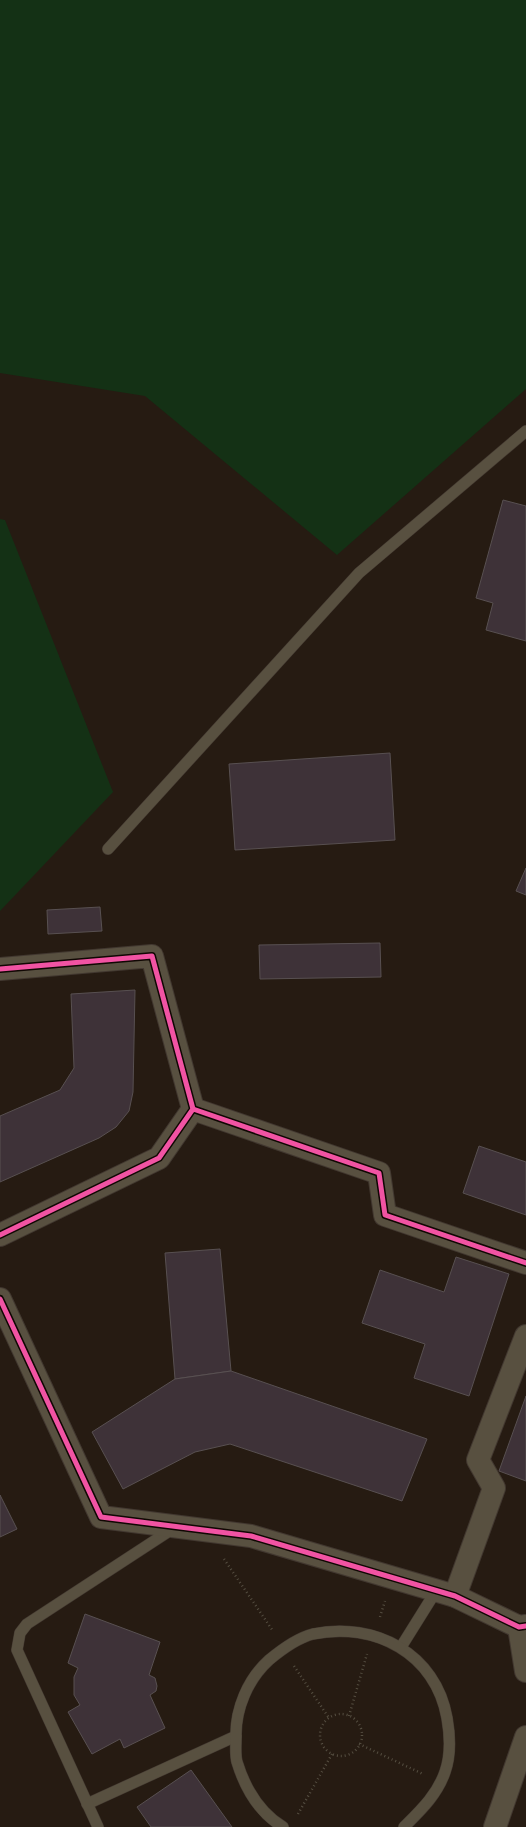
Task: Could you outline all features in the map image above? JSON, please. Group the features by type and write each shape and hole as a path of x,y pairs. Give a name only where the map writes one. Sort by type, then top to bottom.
{"street":[{"path":"0,969 152,956 192,1109 159,1158 0,1235"},
{"path":"192,1109 379,1173 385,1215 526,1263"},
{"path":"0,1299 101,1517 251,1536 445,1593 523,1627 526,1671"},
{"path":"445,1593 494,1488 478,1460 526,1336"},
{"path":"495,1827 526,1737"}],"lane":[{"path":"108,849 359,573 526,431"},
{"path":"98,1827 17,1650 20,1633 27,1624 176,1526"},
{"path":"401,1647 445,1593"},
{"path":"283,1827 272,1821 250,1794 237,1761 235,1726 243,1695 260,1668 282,1649 312,1634 343,1630 374,1635 401,1647 427,1670 444,1701 450,1736 446,1771 429,1802 404,1827"},
{"path":"87,1804 236,1736"}],"path":[{"path":"204,1530 274,1631"},
{"path":"349,1716 368,1653"},
{"path":"291,1662 329,1718"},
{"path":"342,1715 349,1716 359,1725 361,1732 360,1744 349,1754 342,1756 332,1754 324,1748 320,1735 321,1728 329,1718 342,1715"},
{"path":"360,1744 429,1777"},
{"path":"294,1821 332,1754"}],"green space":[{"path":"0,0 526,0 526,389 337,555 145,396 0,373"},
{"path":"0,519 5,520 113,792 0,911"}],"building":[{"path":"503,500 526,506 526,641 486,630 493,603 476,598"},
{"path":"390,753 395,840 235,850 229,764"},
{"path":"526,868 526,895 516,891"},
{"path":"100,907 102,931 48,934 47,910"},
{"path":"380,943 381,977 260,979 259,945"},
{"path":"135,990 133,1092 129,1111 116,1127 99,1138 0,1182 0,1116 60,1090 74,1068 71,994"},
{"path":"479,1146 526,1162 526,1215 463,1193"},
{"path":"220,1249 231,1371 175,1379 165,1253"},
{"path":"456,1257 509,1274 469,1396 414,1378 425,1344 362,1323 380,1270 444,1292"},
{"path":"231,1371 427,1439 402,1501 230,1444 195,1452 123,1489 92,1432 175,1379"},
{"path":"526,1396 526,1481 499,1471"},
{"path":"0,1495 17,1529 0,1537"},
{"path":"85,1614 160,1642 149,1675 155,1678 157,1686 156,1691 150,1695 165,1728 124,1748 120,1739 92,1754 68,1712 80,1705 74,1695 74,1677 78,1668 68,1663"},
{"path":"191,1770 232,1827 151,1827 137,1807"}],"cycle path":[{"path":"0,969 152,956 193,1109 159,1158 0,1235"},
{"path":"193,1109 379,1173 385,1215 526,1263"},
{"path":"0,1299 101,1517 251,1536 455,1596 519,1627 526,1626"}]}
